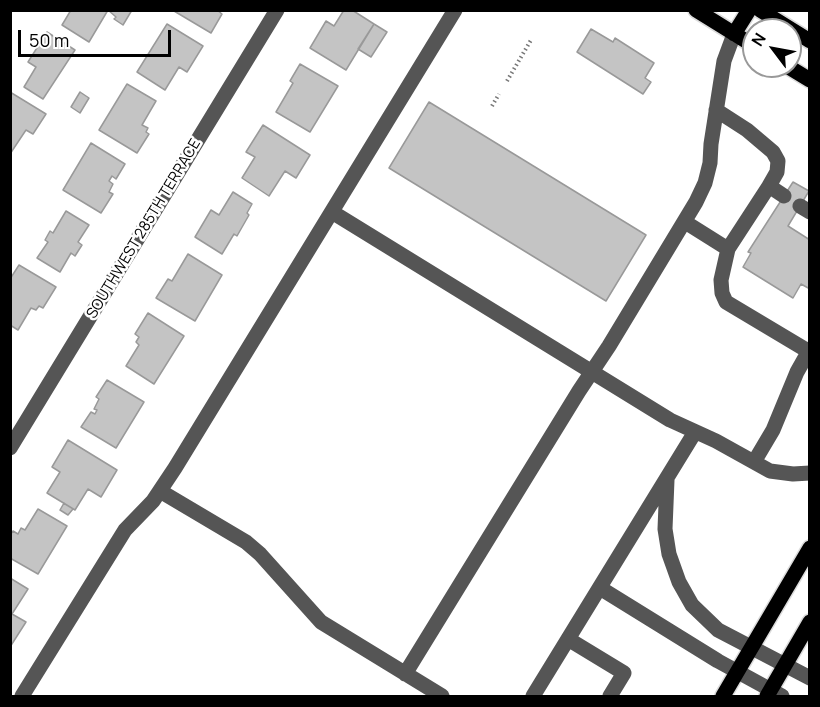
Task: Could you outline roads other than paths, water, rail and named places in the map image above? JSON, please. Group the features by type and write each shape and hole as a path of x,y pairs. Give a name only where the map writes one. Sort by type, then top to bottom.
{"main road":[{"path":"696,10 742,39"},
{"path":"734,34 749,10"},
{"path":"760,10 810,41"},
{"path":"723,696 810,548"},
{"path":"773,694 784,666 810,622"}],"street":[{"name":"SOUTHWEST 285TH TERRACE","path":"10,448 277,10"},
{"path":"22,696 125,530 160,491 455,10"},
{"path":"405,674 685,222 705,183 710,163 724,61 734,34"},
{"path":"716,110 747,130 773,152 778,161 777,172 728,249 721,280 722,293 726,302 809,350 797,372 773,430 754,462"},
{"path":"769,186 784,196"},
{"path":"332,212 670,420 770,471 781,474 810,473"},
{"path":"685,222 728,249"},
{"path":"532,696 695,432"},
{"path":"667,478 665,529 669,554 679,582 692,605 710,624 750,648 810,678"},
{"path":"160,491 246,542 260,554 321,622 442,696"},
{"path":"600,588 773,694"},
{"path":"567,639 624,673 610,696"}]}
